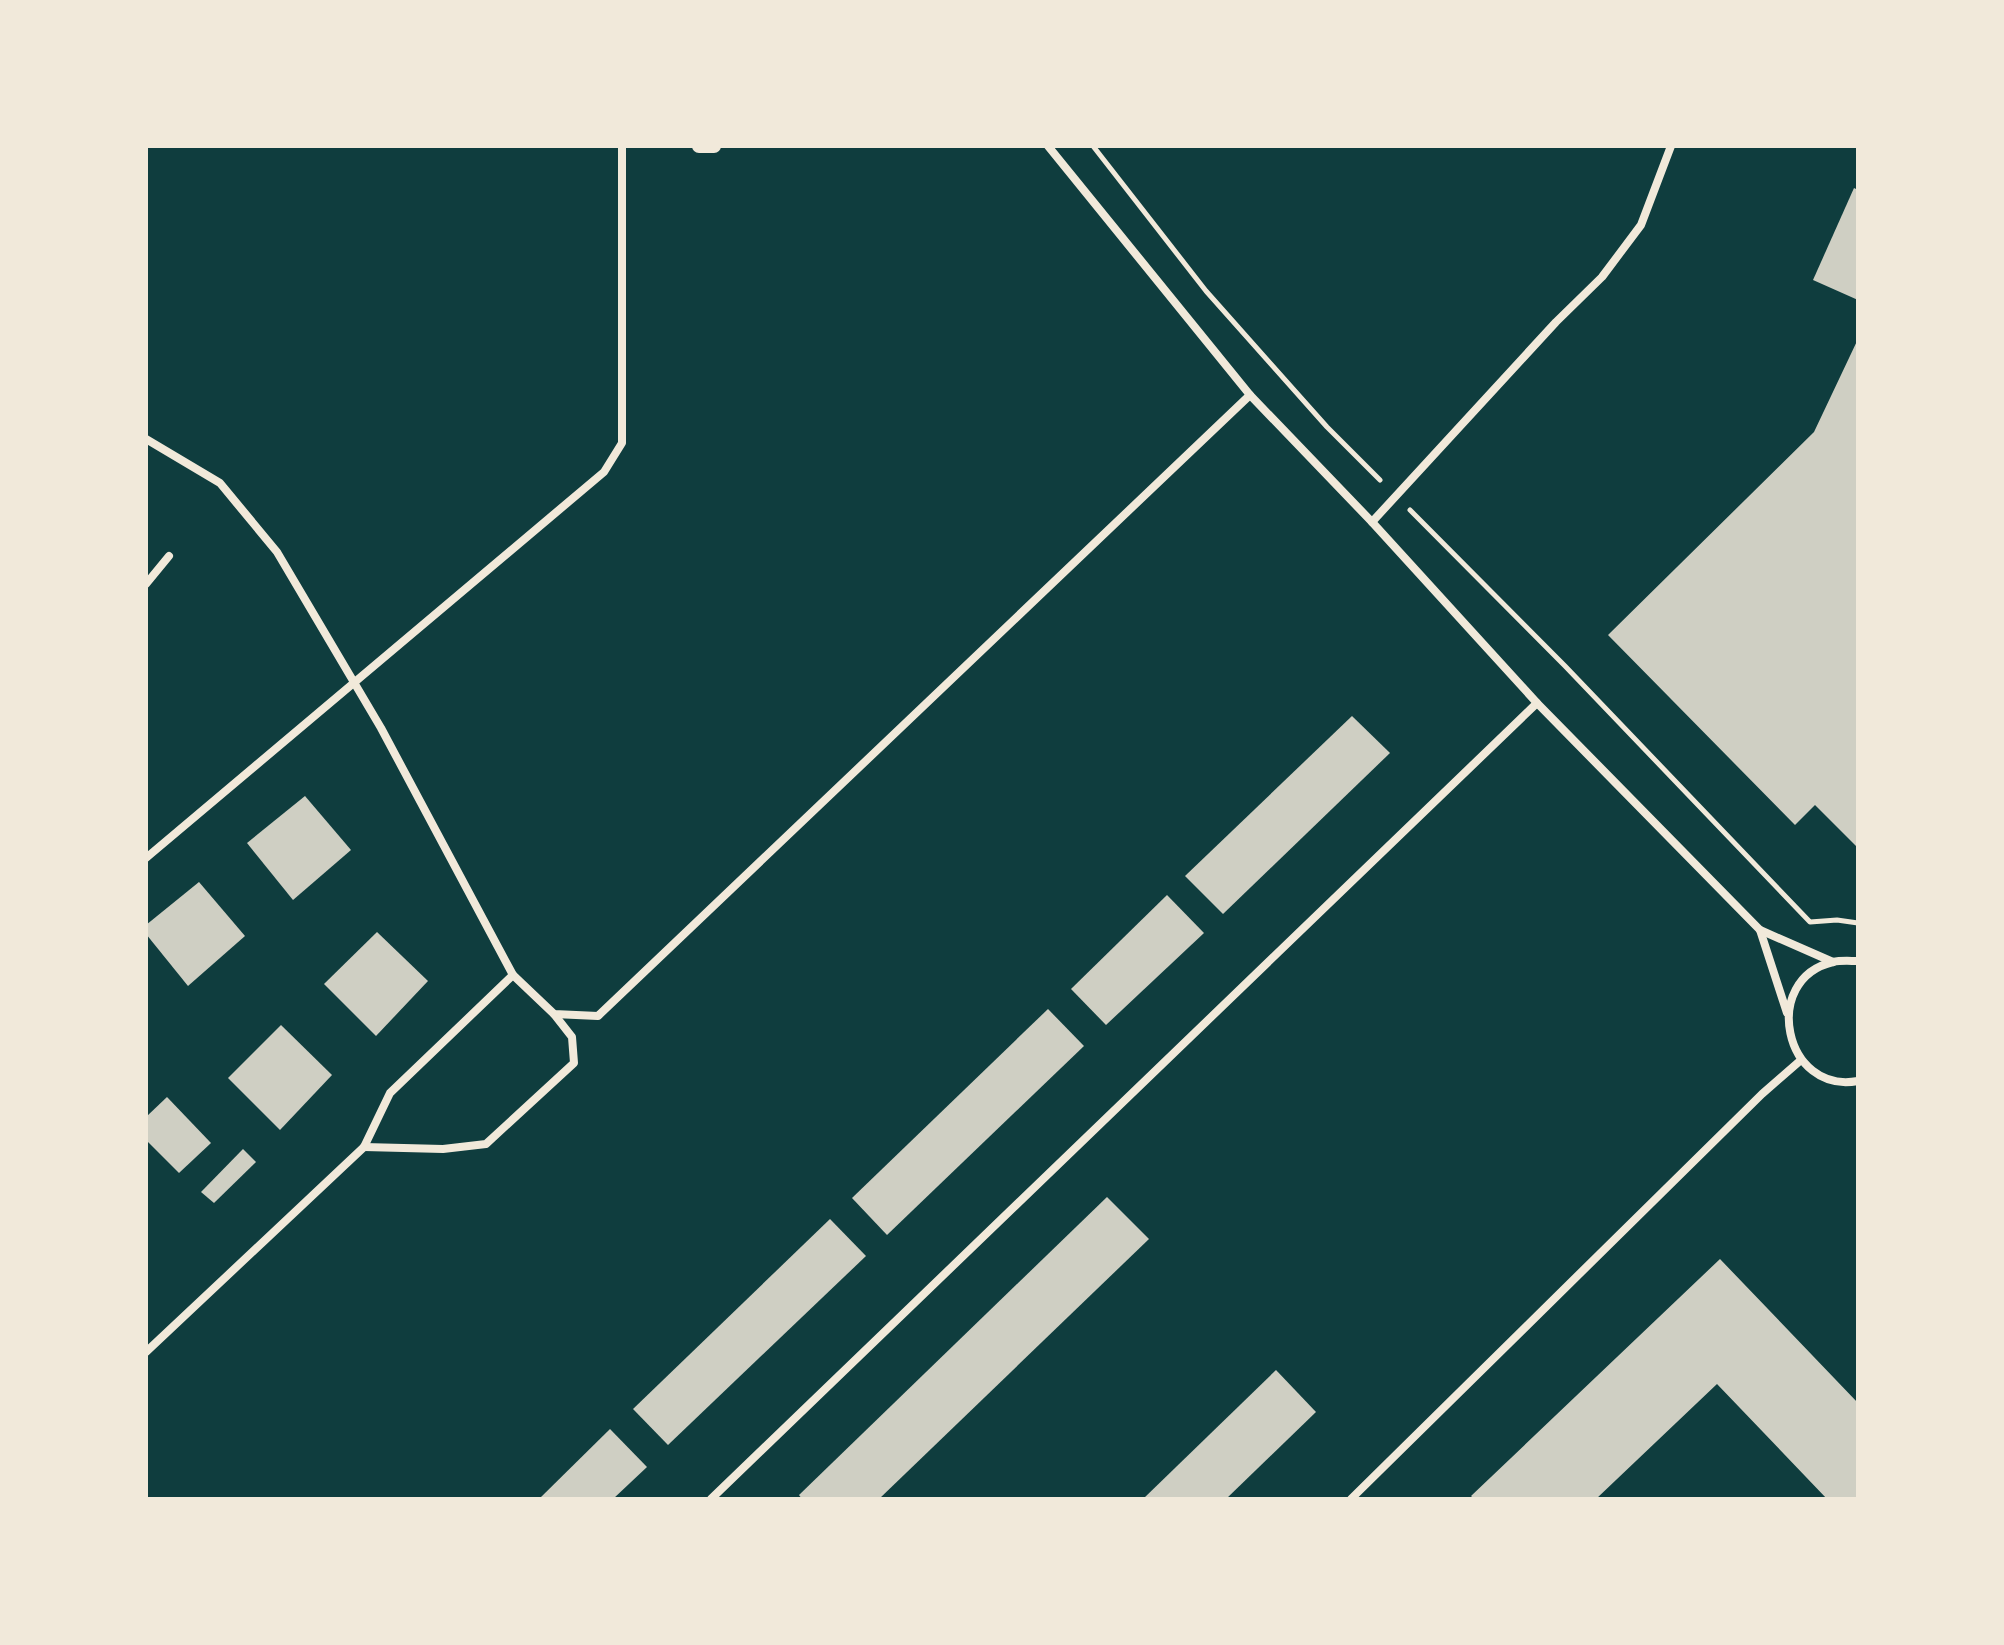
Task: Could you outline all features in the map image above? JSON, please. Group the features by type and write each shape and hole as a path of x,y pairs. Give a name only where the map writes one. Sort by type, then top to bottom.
{"street":[{"path":"146,858 604,472 622,443 622,146"},
{"path":"699,146 714,146"},
{"path":"1048,146 1250,395 1372,522 1537,703 1760,930 1833,962"},
{"path":"1372,522 1556,322 1602,277 1641,225 1671,146"},
{"path":"554,1014 598,1016 1250,395"},
{"path":"146,439 220,483 277,552 388,742 513,975 554,1014 572,1037 574,1063 486,1144 443,1149 364,1147"},
{"path":"146,584 169,556"},
{"path":"711,1499 722,1495 1537,703"},
{"path":"1760,930 1788,1014 1790,1038 1801,1060 1821,1076 1847,1083 1858,1081"},
{"path":"1788,1014 1795,990 1811,972 1833,962 1858,961"},
{"path":"146,1352 364,1147 390,1093 513,975"},
{"path":"1351,1499 1762,1094 1801,1060"}],"path":[{"path":"1093,146 1206,291 1327,427 1565,666 1810,922 1837,920 1858,923"}],"building":[{"path":"1854,188 1858,190 1858,300 1813,280"},
{"path":"1858,339 1858,848 1815,805 1795,825 1608,635 1814,432"},
{"path":"1352,716 1390,753 1223,914 1185,876"},
{"path":"305,796 351,850 293,900 247,843"},
{"path":"199,882 245,936 188,986 146,934 146,925"},
{"path":"1167,895 1204,933 1106,1025 1071,989"},
{"path":"377,932 428,981 376,1036 324,984"},
{"path":"1048,1009 1084,1046 887,1235 852,1198"},
{"path":"281,1025 332,1075 280,1130 228,1078"},
{"path":"167,1097 211,1143 179,1173 146,1140 146,1117"},
{"path":"243,1149 256,1162 214,1203 201,1192"},
{"path":"1107,1197 1149,1239 879,1499 802,1499 799,1495"},
{"path":"830,1219 866,1256 668,1445 633,1409"},
{"path":"1720,1259 1858,1403 1858,1499 1827,1499 1717,1384 1596,1499 1474,1499 1471,1496"},
{"path":"1276,1370 1316,1412 1226,1499 1143,1499"},
{"path":"610,1429 647,1467 613,1499 539,1499"}]}
